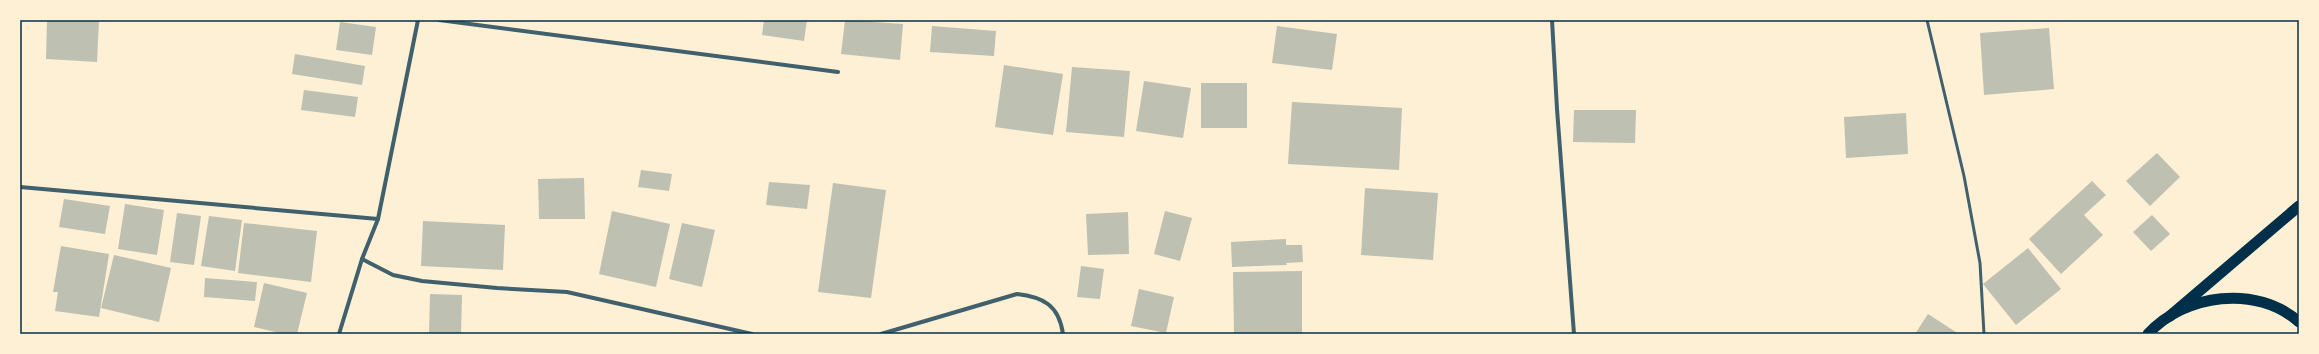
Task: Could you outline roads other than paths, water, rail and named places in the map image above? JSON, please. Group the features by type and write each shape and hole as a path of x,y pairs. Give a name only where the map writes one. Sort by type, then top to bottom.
{"highway":[{"path":"2148,334 2299,206"},
{"path":"2170,316 2200,302 2234,298 2267,304 2299,322"}],"street":[{"path":"339,334 362,259 378,219 418,20"},
{"path":"439,20 838,72"},
{"path":"1552,20 1557,117 1574,334"},
{"path":"20,187 378,219"},
{"path":"362,259 393,275 422,281 497,288 567,292 752,334"},
{"path":"881,334 1017,294 1036,296 1047,302 1057,314 1063,334"}],"lane":[{"path":"1927,20 1964,176 1980,263 1984,334"}]}
